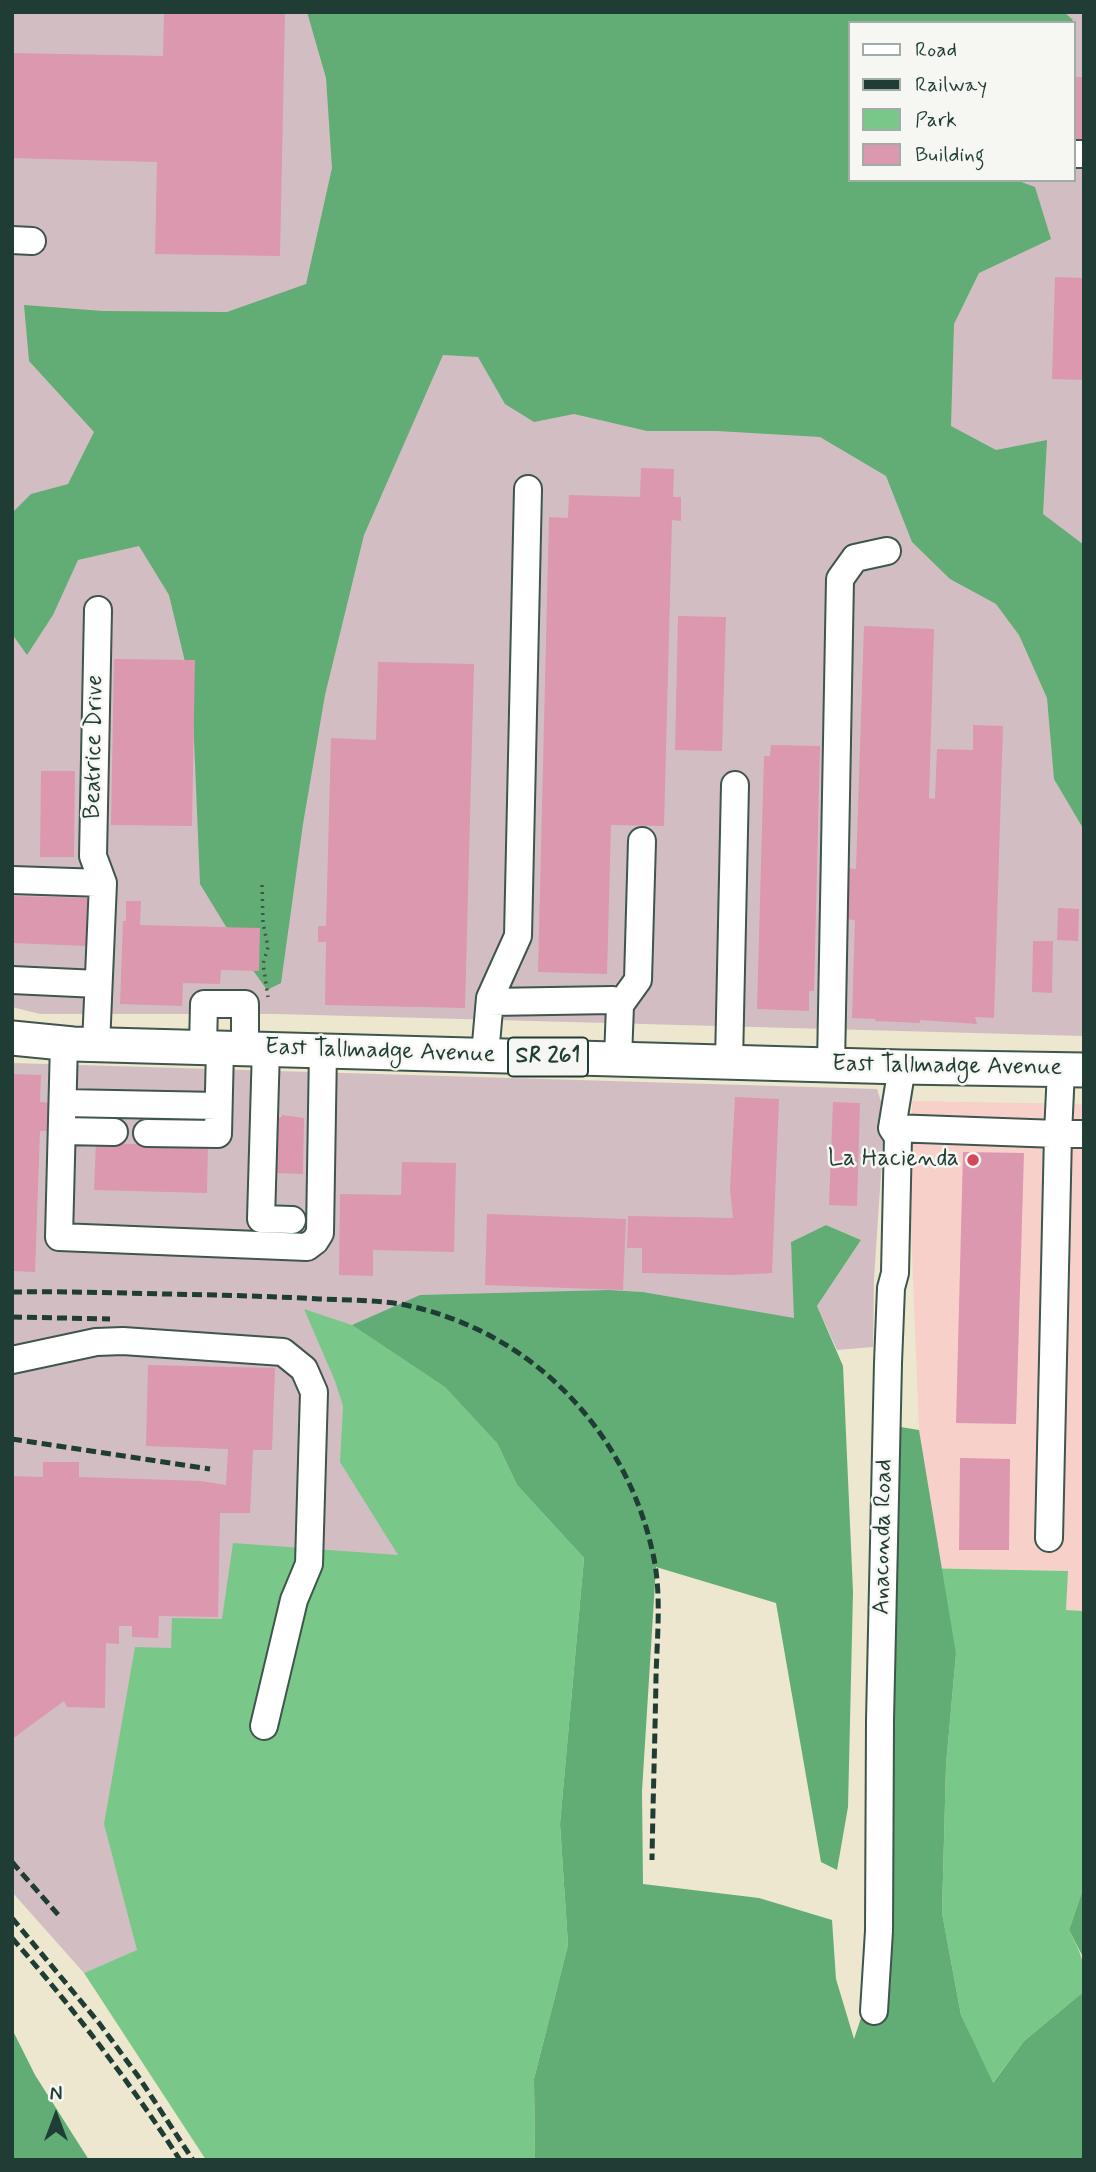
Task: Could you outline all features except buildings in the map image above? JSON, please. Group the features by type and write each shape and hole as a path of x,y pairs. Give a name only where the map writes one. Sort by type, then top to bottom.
{"main road":[{"name":"East Tallmadge Avenue","path":"12,1038 80,1044 1072,1070"}],"street":[{"path":"485,1055 490,1002 518,936 528,489"},
{"path":"831,1065 840,579 855,558 887,551"},
{"name":"Beatrice Drive","path":"98,610 93,856 103,883 98,984 63,1102 59,1237 307,1247 320,1233 323,1050"},
{"path":"729,1062 734,785"},
{"path":"618,1059 620,1005 638,980 642,841"},
{"path":"12,880 103,883"},
{"path":"12,980 98,984"},
{"path":"490,1002 613,1000 620,1005"},
{"path":"147,1133 218,1134 218,1106 233,1048"},
{"path":"233,1048 261,1219 292,1220"},
{"name":"Anaconda Road","path":"874,2011 879,1931 880,1720 888,1363 891,1288 895,1273 898,1137 892,1128 902,1067"},
{"path":"1049,1538 1071,1134 1072,1070"},
{"path":"63,1102 218,1106"},
{"path":"892,1128 1071,1134"},
{"path":"62,1131 114,1132"},
{"path":"12,1360 96,1342 123,1340 283,1352 304,1369 314,1392 309,1564 294,1600 264,1726"}],"path":[{"path":"262,885 263,923 268,947 263,964 270,1007"}],"shaded area":[{"path":"12,12 1084,12 1084,1036 277,1014 40,1014 12,1007"},
{"path":"12,1063 877,1089 885,1114 874,1279 873,1347 837,1350 817,1306 861,1240 826,1225 791,1242 795,1319 643,1292 610,1290 497,1443 230,1912 84,1973 12,1892"},
{"path":"912,1101 1084,1104 1084,1611 1066,1610 1067,1571 915,1568 919,1430 911,1229"}],"green space":[{"path":"307,12 1064,12 1073,20 848,21 848,182 1021,182 1035,187 1051,239 979,273 954,324 951,426 996,450 1047,440 1043,514 1084,545 1084,830 1054,779 1047,698 1019,635 996,604 950,579 912,542 886,476 820,437 717,431 647,431 574,414 534,422 505,404 478,357 443,355 364,535 325,695 303,824 281,983 267,990 200,884 192,691 169,595 139,546 78,560 53,615 27,655 12,634 12,513 31,494 68,484 94,432 29,361 24,305 103,311 227,312 306,284 332,168 326,78"},
{"path":"826,1225 861,1240 817,1306 843,1366 853,1592 848,1807 837,1870 821,1862 776,1603 656,1567 642,1791 643,1884 759,1898 832,1920 836,1979 854,2039 886,1943 894,1426 919,1430 956,1654 946,1765 942,1913 961,2015 993,2083 1024,2041 1082,1993 1084,1986 1084,2160 535,2160 534,2079 568,1945 560,1824 584,1558 517,1485 497,1443 445,1387 352,1325 420,1295 610,1290 643,1292 794,1318 791,1242"},
{"path":"304,1309 352,1325 445,1387 497,1443 517,1485 584,1558 560,1824 568,1945 534,2079 535,2160 206,2160 84,1973 137,1950 104,1824 135,1647 171,1648 172,1618 222,1619 233,1543 398,1555 340,1462 343,1406"},
{"path":"915,1568 1068,1571 1066,1610 1084,1611 1084,1886 1069,1930 1082,1960 1082,1993 1024,2041 992,2084 961,2015 942,1913 946,1765 956,1654"},
{"path":"1084,1886 1084,1959 1069,1930"},
{"path":"12,2029 35,2075 89,2160 12,2160"}],"railway":[{"path":"12,1292 242,1296 400,1304 448,1317 492,1337 532,1363 568,1395 599,1431 624,1472 643,1517 655,1564 658,1621 652,1860"},
{"path":"12,1317 110,1319"},
{"path":"12,1439 210,1469"},
{"path":"12,1862 61,1918"},
{"path":"12,1918 99,2023 138,2076 193,2160"},
{"path":"12,1938 100,2046 180,2160"}],"place":[{"name":"La Hacienda","path":"973,1160"}]}
